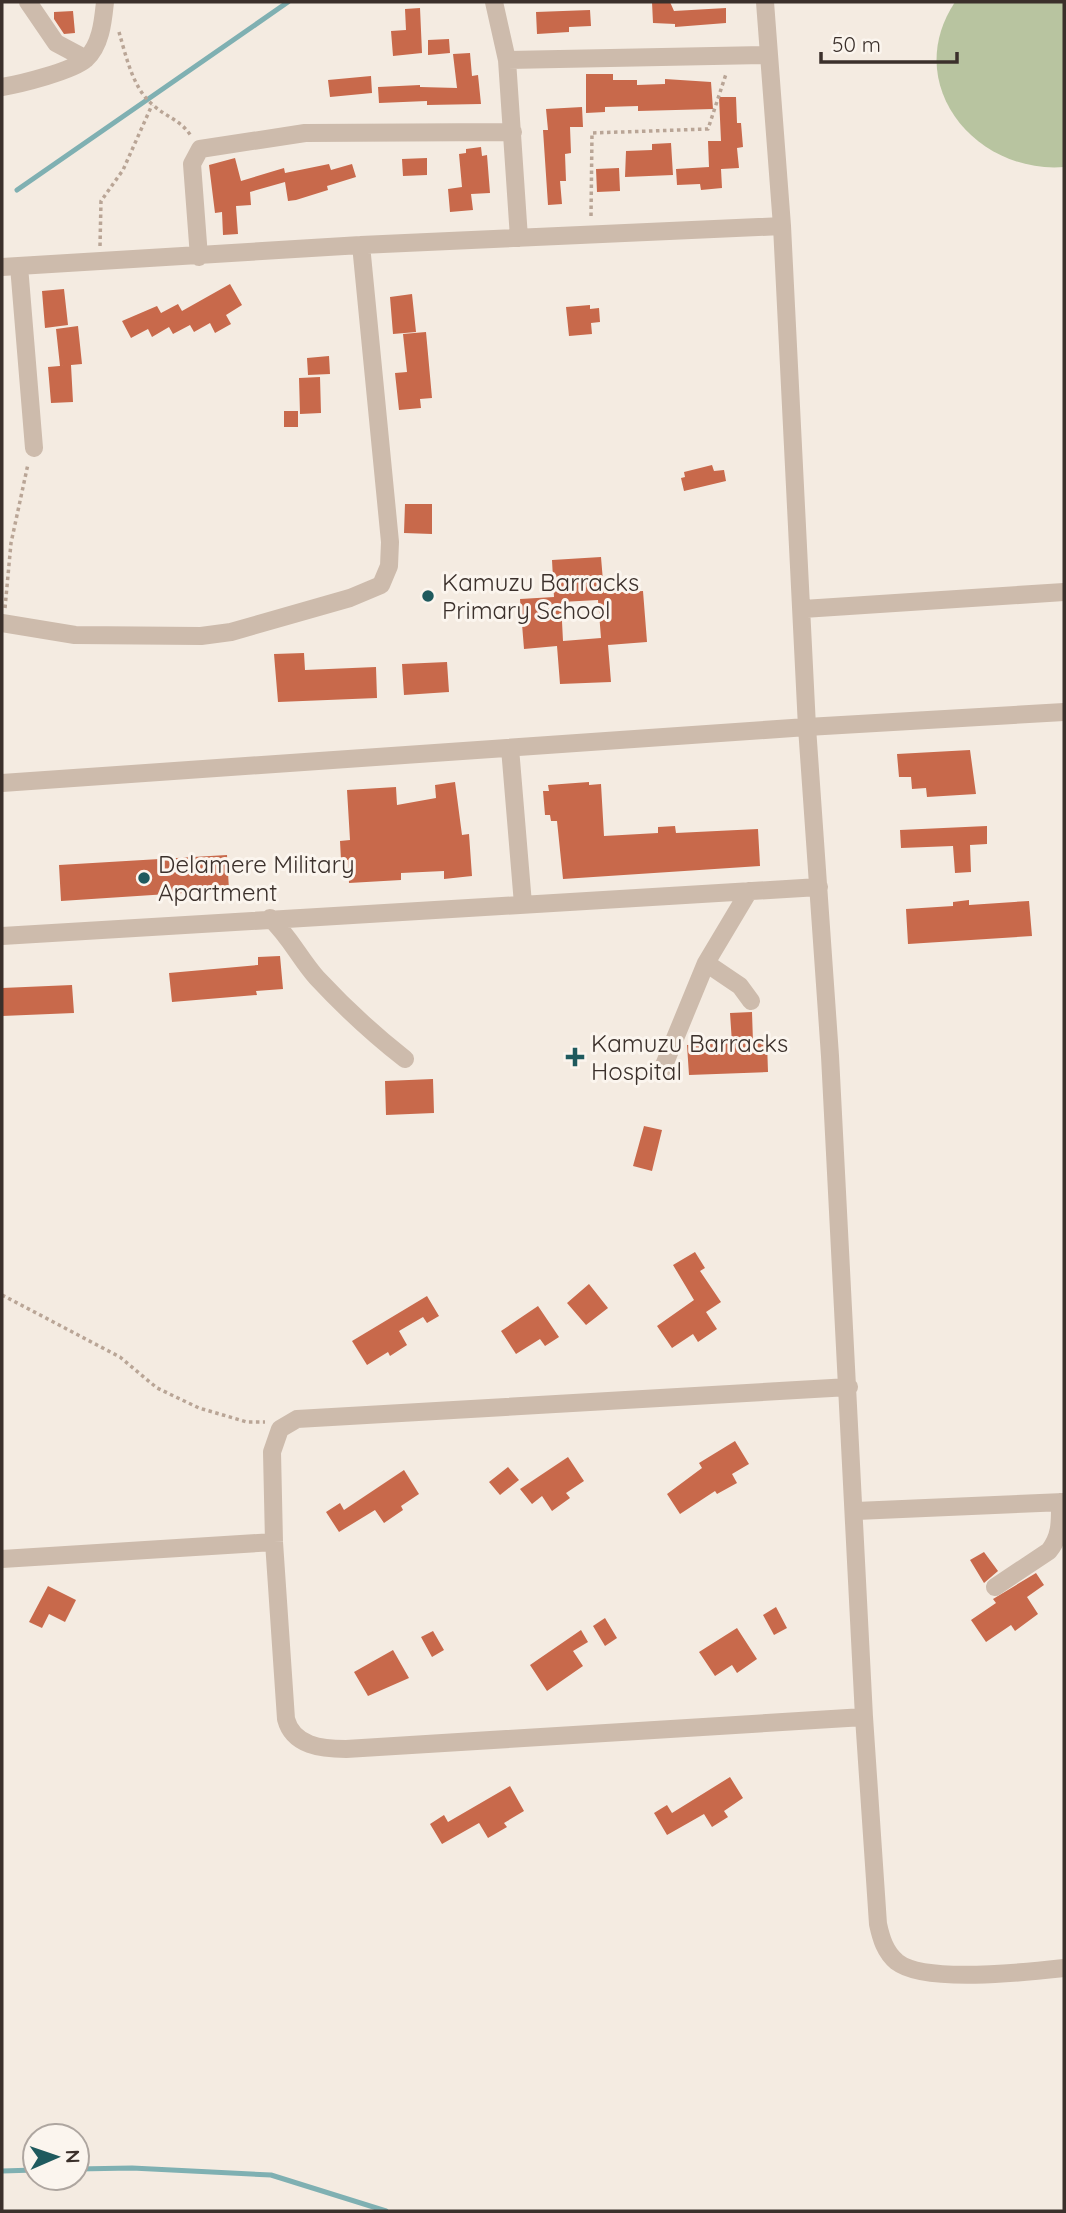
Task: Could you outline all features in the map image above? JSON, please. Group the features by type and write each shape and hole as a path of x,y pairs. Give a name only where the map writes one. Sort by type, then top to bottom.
{"street":[{"path":"28,2 56,43 86,59"},
{"path":"2,87 48,76 86,59 102,31 106,2"},
{"path":"494,2 507,60 519,238"},
{"path":"765,2 782,226 807,727 849,1387 864,1717 878,1923 888,1952 898,1963 911,1969 938,1973 1064,1968"},
{"path":"507,60 769,55"},
{"path":"199,257 192,164 200,149 305,133 513,132"},
{"path":"34,448 10,267 361,245 782,226"},
{"path":"3,623 75,635 201,636 231,632 351,598 381,585 389,566 390,542 361,245"},
{"path":"803,609 1064,592"},
{"path":"2,783 807,727 1064,712"},
{"path":"510,748 523,904"},
{"path":"2,936 819,887"},
{"path":"662,1070 706,964 748,891"},
{"path":"270,918 290,937 315,976 370,1031 405,1059"},
{"path":"706,964 740,986 751,1001"},
{"path":"849,1387 305,1417 280,1429 272,1452 274,1542 286,1719 294,1736 314,1746 346,1749 864,1717"},
{"path":"856,1511 1062,1502 1055,1543 1049,1551 995,1587"},
{"path":"2,1559 274,1542"}],"path":[{"path":"117,27 132,78 152,105 177,119 200,149"},
{"path":"591,234 592,133 708,130 732,55"},
{"path":"102,263 98,234 101,201 123,170 152,105"},
{"path":"3,623 10,542 22,478 34,448"},
{"path":"2,1295 120,1357 158,1388 199,1408 247,1422 288,1423"}],"green space":[{"path":"955,2 1064,2 1064,167 1031,165 1001,156 976,139 956,118 942,92 937,63 940,33"}],"building":[{"path":"652,2 670,2 674,11 726,8 726,23 675,27 675,24 653,23"},
{"path":"420,8 422,53 393,56 391,31 406,30 405,9"},
{"path":"590,10 591,26 569,27 569,32 537,34 536,12"},
{"path":"73,11 75,33 64,34 54,19 54,12"},
{"path":"449,39 450,53 428,55 428,40"},
{"path":"470,53 472,76 478,75 481,104 427,105 427,101 379,103 378,87 420,85 457,88 453,54"},
{"path":"586,74 613,74 613,80 637,80 637,85 665,84 665,79 711,82 713,109 638,111 638,106 605,107 605,112 586,113"},
{"path":"371,76 372,93 330,97 328,80"},
{"path":"719,97 736,97 737,123 741,123 743,147 737,148 739,168 721,169 722,188 701,190 700,184 677,185 676,169 709,167 708,141 721,141"},
{"path":"582,107 583,127 570,127 571,153 565,154 566,181 560,181 562,204 548,205 543,130 548,130 546,109"},
{"path":"671,143 673,175 625,177 626,151 652,150 652,144"},
{"path":"481,147 482,156 487,155 490,193 471,194 473,210 450,212 448,189 462,187 459,154 466,153 466,149"},
{"path":"235,158 241,181 284,168 285,173 329,164 331,170 352,164 356,177 327,186 328,190 296,200 288,201 285,182 250,192 251,205 236,206 238,234 223,235 222,212 215,213 209,165"},
{"path":"427,158 427,175 403,176 402,159"},
{"path":"619,168 620,191 597,192 596,169"},
{"path":"230,284 242,305 226,315 231,324 215,333 210,323 194,332 190,325 173,334 169,327 152,337 148,329 131,338 122,321 157,306 161,313 178,304 182,311"},
{"path":"64,289 68,325 45,328 42,291"},
{"path":"412,294 416,332 393,334 390,297"},
{"path":"590,305 590,309 599,308 600,322 591,323 592,334 569,336 566,307"},
{"path":"78,326 82,364 60,366 56,329"},
{"path":"426,332 432,398 420,399 421,408 399,410 395,373 407,372 403,334"},
{"path":"329,356 330,374 308,375 307,358"},
{"path":"71,365 73,402 51,403 48,367"},
{"path":"320,377 321,413 300,414 299,378"},
{"path":"284,411 298,411 298,427 284,427"},
{"path":"712,465 714,471 724,470 726,481 684,491 681,478 685,477 684,472"},
{"path":"405,504 432,504 432,534 404,533"},
{"path":"601,557 604,593 643,591 647,642 608,645 611,682 560,684 557,646 524,649 520,599 554,597 552,560","holes":["598,600 601,638 563,641 561,602"]},
{"path":"304,653 305,670 376,667 377,698 278,702 274,654"},
{"path":"447,662 449,692 404,695 402,664"},
{"path":"970,750 976,794 927,797 926,788 912,789 911,777 899,777 897,754"},
{"path":"455,782 462,835 469,834 472,876 444,879 444,871 401,873 401,880 349,883 348,860 341,860 340,841 350,840 347,790 396,787 397,805 436,798 435,785"},
{"path":"589,782 589,785 601,784 604,836 658,833 658,827 675,826 676,833 758,829 760,866 563,879 557,821 551,821 550,815 545,815 543,791 549,791 548,785"},
{"path":"987,826 987,844 970,845 971,872 955,873 953,846 901,848 900,830"},
{"name":"Delamere Military Apartment","path":"227,855 229,890 61,901 59,865"},
{"path":"969,900 969,905 1029,901 1032,936 908,944 906,909 953,906 953,902"},
{"path":"280,956 283,989 256,991 257,995 172,1002 169,973 258,965 258,957"},
{"path":"72,985 74,1013 2,1016 2,988"},
{"path":"752,1012 753,1042 767,1042 768,1072 689,1075 687,1045 732,1043 730,1013"},
{"path":"433,1079 434,1113 386,1115 385,1081"},
{"path":"644,1126 662,1130 652,1171 633,1166"},
{"path":"695,1252 705,1268 700,1271 721,1302 706,1312 717,1329 698,1342 693,1334 672,1348 657,1326 694,1300 673,1265"},
{"path":"589,1284 608,1308 586,1325 567,1303"},
{"path":"427,1296 439,1316 427,1323 423,1317 399,1331 407,1345 390,1356 388,1352 367,1365 352,1341"},
{"path":"538,1306 559,1337 545,1346 540,1339 516,1354 501,1331"},
{"path":"735,1441 749,1464 732,1474 737,1483 717,1494 715,1491 680,1514 667,1494 702,1468 699,1463"},
{"path":"568,1457 584,1481 566,1493 570,1498 552,1511 542,1496 532,1504 520,1489"},
{"path":"508,1467 519,1480 500,1495 489,1482"},
{"path":"404,1470 419,1494 401,1506 403,1510 384,1523 375,1510 339,1532 326,1512 340,1503 344,1510"},
{"path":"984,1552 998,1571 984,1583 970,1560"},
{"path":"1036,1573 1044,1585 1027,1597 1038,1614 1015,1631 1011,1625 986,1642 971,1620 996,1603 993,1599"},
{"path":"48,1586 76,1600 65,1622 49,1614 42,1628 29,1622"},
{"path":"776,1607 787,1628 774,1635 763,1615"},
{"path":"605,1618 617,1638 605,1646 593,1626"},
{"path":"737,1628 757,1659 737,1673 732,1665 715,1676 699,1652"},
{"path":"581,1630 588,1642 573,1651 583,1666 547,1691 530,1665"},
{"path":"433,1631 444,1650 432,1657 421,1637"},
{"path":"393,1650 409,1678 368,1696 354,1672"},
{"path":"730,1777 743,1798 724,1811 728,1817 712,1827 704,1814 667,1835 654,1813 667,1805 672,1813"},
{"path":"510,1786 524,1811 504,1823 507,1827 488,1838 479,1823 442,1844 430,1824 444,1815 448,1822"}],"waterway":[{"path":"17,190 288,2"},
{"path":"91,2169 132,2168 271,2175 386,2211"},
{"path":"2,2171 21,2170"}],"place":[{"name":"Kamuzu Barracks Primary School","path":"428,596"},
{"name":"Delamere Military Apartment","path":"144,878"},
{"name":"Kamuzu Barracks Hospital","path":"575,1057"}]}
